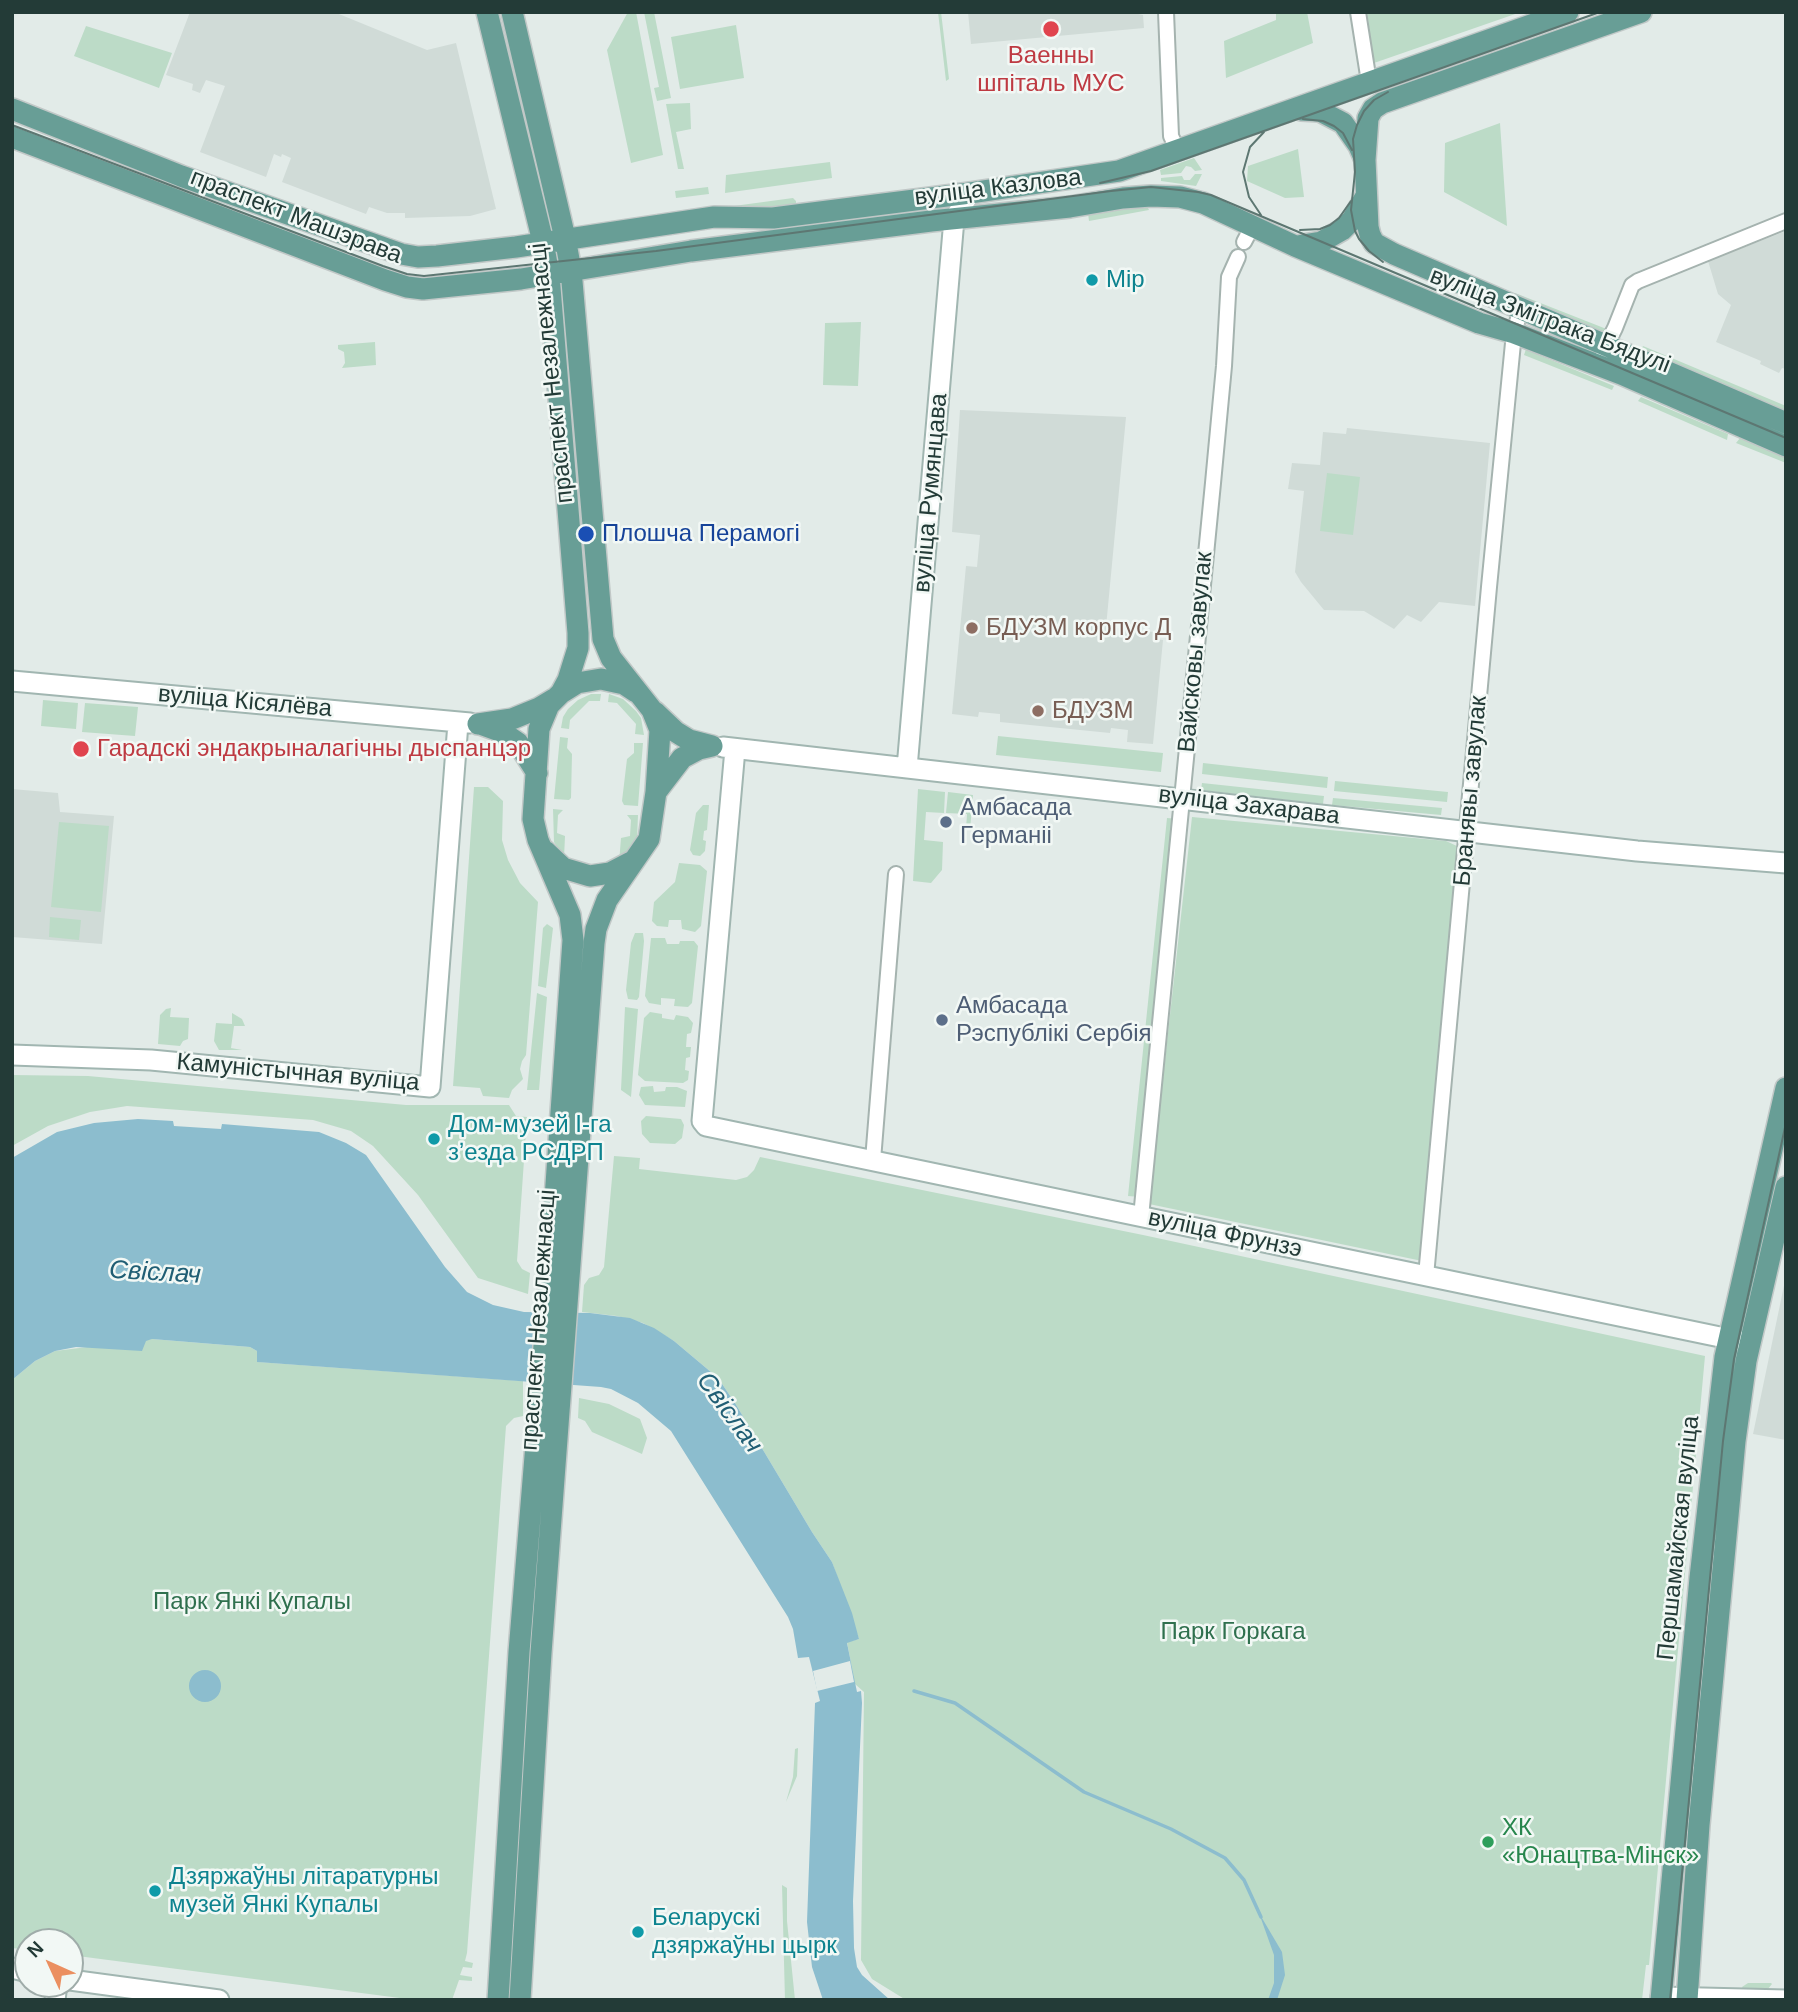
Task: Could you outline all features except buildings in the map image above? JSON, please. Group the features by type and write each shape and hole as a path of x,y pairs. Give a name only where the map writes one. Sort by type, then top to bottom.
{"main road":[{"name":"праспект Незалежнасці","path":"487,12 544,242 549,275 578,633 578,648 573,666 545,713 539,729 533,819 570,915 573,940 559,1286 550,1404 541,1653 520,2000"},
{"name":"праспект Незалежнасці","path":"512,12 571,270 603,639 611,658 647,703 660,730 656,792 649,839 607,900 596,929 577,1158 559,1286"},
{"name":"вуліца Казлова","path":"565,238 715,217 773,218 1119,171 1568,12"},
{"name":"вуліца Казлова","path":"1367,193 1365,160 1368,118 1373,109 1382,103 1641,12"},
{"name":"праспект Машэрава","path":"12,109 181,176 401,254 418,257 565,238"},
{"name":"вуліца Казлова","path":"1295,110 1320,111 1343,123 1365,160"},
{"name":"праспект Машэрава","path":"12,137 407,287 423,289 549,275 571,270"},
{"path":"1295,246 1321,242 1342,230 1352,220 1367,193"},
{"name":"вуліца Змітрака Бядулі","path":"1367,193 1367,228 1374,243 1521,308 1602,355 1786,446"},
{"name":"вуліца Казлова","path":"571,270 691,251 1151,196 1180,197 1203,203 1249,234 1295,246"},
{"path":"265,233 275,209"},
{"name":"вуліца Змітрака Бядулі","path":"1295,246 1479,323 1602,355 1786,423"},
{"path":"468,723 519,717 584,681 606,679 624,684 676,732 690,740 712,746"},
{"path":"468,723 502,732 518,743 537,773"},
{"path":"656,792 682,758 712,746"},
{"path":"542,848 563,868 590,876 618,870 635,858"},
{"name":"Першамайская вуліца","path":"1661,1999 1701,1564 1728,1339 1786,1087"},
{"name":"Першамайская вуліца","path":"1687,1999 1692,1905 1735,1441 1750,1344 1786,1187"},
{"name":"праспект Незалежнасці","path":"498,2000 519,1652 550,1404"}],"street":[{"path":"1166,12 1171,136 1178,151"},
{"path":"1358,12 1369,82"},
{"path":"954,219 970,193"},
{"name":"вуліца Румянцава","path":"907,768 954,219"},
{"path":"1602,355 1632,285 1786,221"},
{"name":"Вайсковы завулак","path":"1141,1217 1224,366 1229,277 1238,257"},
{"name":"Бранявы завулак","path":"1426,1276 1514,333 1521,308"},
{"name":"вуліца Кісялёва","path":"12,681 468,723"},
{"name":"Камуністычная вуліца","path":"12,1055 151,1060 430,1087 468,723"},
{"name":"вуліца Захарава","path":"712,746 1637,851 1786,863"},
{"name":"вуліца Фрунзэ","path":"735,749 702,1121 706,1126 1750,1344"},
{"path":"873,1160 896,874"},
{"path":"84,1982 219,2000"},
{"path":"1661,1999 1786,2000"}],"shaded area":[{"path":"190,12 334,12 427,50 456,43 496,209 470,216 405,218 405,213 387,213 369,207 366,214 282,182 291,158 282,154 281,157 274,154 266,177 200,152 225,86 206,80 200,93 192,90 193,84 166,75"},
{"name":"Ваенны шпіталь МУС","path":"968,12 1128,12 1143,15 1144,28 971,44"},
{"path":"1786,231 1786,369 1782,368 1779,373 1760,364 1761,361 1716,342 1731,305 1718,294 1708,261"},
{"path":"960,410 1126,417 1106,627 1154,632 1154,639 1163,640 1153,744 1127,742 1128,730 1111,728 1110,733 1000,722 1000,714 979,712 978,717 952,714 966,566 977,567 980,535 952,532"},
{"path":"1347,428 1490,443 1475,606 1439,602 1421,622 1407,615 1394,629 1364,611 1324,610 1301,582 1295,572 1304,491 1288,489 1292,463 1320,465 1323,432 1346,434"},
{"path":"12,789 58,793 60,812 114,816 102,944 12,937"},
{"path":"1786,1276 1786,1440 1753,1434"}],"green space":[{"path":"628,12 636,12 663,155 631,163 607,50"},
{"path":"644,12 654,12 671,98 657,101 654,88 659,87"},
{"path":"938,12 941,12 949,79 946,81"},
{"path":"1276,12 1307,12 1313,43 1226,78 1224,41 1276,20"},
{"path":"1367,12 1521,12 1374,63"},
{"path":"736,25 744,78 680,89 671,37"},
{"path":"86,26 172,53 159,88 74,56"},
{"path":"690,103 691,129 676,132 684,169 678,169 666,104"},
{"path":"1500,123 1507,226 1444,192 1445,143"},
{"path":"1298,149 1304,197 1285,198 1247,181 1248,166"},
{"path":"1194,158 1202,170 1195,171 1186,166 1181,173 1161,175 1160,170"},
{"path":"830,162 832,178 725,193 726,175"},
{"path":"1195,174 1202,174 1196,186 1161,181 1161,178 1182,176 1184,180 1190,180"},
{"path":"708,187 709,194 676,198 675,191"},
{"path":"793,198 796,208 719,208"},
{"path":"1128,207 1149,210 1089,221 1088,213"},
{"path":"1515,293 1609,330 1605,335 1514,297"},
{"path":"861,322 858,386 823,385 825,323"},
{"path":"375,342 376,365 342,368 345,363 344,352 338,349 338,345"},
{"path":"1643,346 1786,406 1786,411 1641,350"},
{"path":"1526,349 1614,386 1612,390 1524,355"},
{"path":"1641,397 1728,434 1727,440 1638,401"},
{"path":"1740,438 1786,457 1786,463 1736,443"},
{"path":"1327,473 1360,477 1353,535 1320,531"},
{"path":"591,694 601,694 600,701 589,701 570,720 569,729 561,728 568,709"},
{"path":"609,694 623,699 636,711 641,718 644,735 635,734 636,724 617,703 608,702"},
{"path":"43,700 78,703 76,729 41,726"},
{"path":"85,703 138,707 135,736 82,732"},
{"path":"998,736 1163,753 1161,772 996,755"},
{"path":"560,737 568,738 567,748 572,754 569,800 554,799"},
{"path":"634,743 643,743 638,806 624,805 622,801 627,759 634,753"},
{"path":"1203,763 1328,777 1327,788 1202,774"},
{"path":"1335,781 1448,792 1447,802 1334,791"},
{"path":"1202,783 1324,796 1323,804 1201,790"},
{"path":"474,787 488,787 503,801 502,840 508,860 520,883 538,902 526,1055 520,1069 523,1079 512,1090 509,1098 483,1096 480,1088 453,1086"},
{"path":"918,789 945,792 944,813 926,812 924,840 943,842 942,870 931,883 913,881"},
{"path":"948,792 973,795 970,830 966,829 967,814 946,813"},
{"path":"1333,798 1442,808 1441,815 1332,805"},
{"path":"703,805 709,805 707,830 704,831 703,840 706,841 705,851 700,856 693,855 690,850 696,813"},
{"path":"553,809 563,810 558,815 557,833 565,836 564,858 554,842"},
{"path":"627,815 638,815 637,839 619,863 621,838 630,836 631,820"},
{"path":"1192,817 1446,841 1459,847 1427,1262 1149,1204"},
{"path":"1167,818 1179,819 1140,1197 1128,1196"},
{"path":"59,822 109,826 101,912 51,907"},
{"path":"679,863 700,865 707,871 701,926 695,932 682,929 681,920 669,920 668,927 657,926 652,921 654,902 675,882"},
{"path":"50,917 81,920 79,940 49,937"},
{"path":"547,924 553,928 546,988 538,986 543,928"},
{"path":"635,933 643,933 644,941 637,1000 628,999 626,990 631,943"},
{"path":"651,938 665,938 667,944 694,941 698,946 692,1003 688,1007 674,1006 675,999 661,998 661,1005 649,1003 645,996"},
{"path":"537,993 547,997 539,1090 527,1090"},
{"path":"625,1007 638,1009 631,1097 621,1090"},
{"path":"171,1008 170,1017 189,1018 188,1039 180,1046 158,1044 160,1015"},
{"path":"650,1012 674,1020 676,1015 688,1017 693,1023 691,1033 687,1034 686,1047 691,1047 690,1057 686,1058 688,1080 683,1083 645,1081 638,1075 644,1018"},
{"path":"232,1013 242,1019 245,1026 234,1026 231,1048 242,1050 219,1050 214,1041 216,1023 232,1024"},
{"path":"12,1075 88,1076 406,1105 509,1105 516,1116 527,1117 517,1261 522,1269 530,1273 528,1294 478,1278 418,1195 373,1146 351,1131 313,1120 127,1106 90,1112 48,1126 12,1146"},
{"path":"653,1086 654,1092 665,1091 666,1087 687,1091 685,1107 645,1105 639,1095 641,1087"},
{"path":"646,1116 681,1119 684,1125 682,1138 675,1144 650,1143 642,1134 641,1121"},
{"name":"Парк Горкага","path":"614,1156 640,1158 639,1169 736,1180 747,1177 760,1157 1143,1235 1705,1356 1649,1965 1646,1965 1642,2000 906,2000 872,1979 861,1960 864,1692 855,1684 847,1642 859,1639 832,1562 718,1378 674,1341 643,1323 617,1316 582,1312 584,1285 589,1278 599,1275 604,1267"},
{"name":"Парк Янкі Купалы","path":"152,1339 250,1347 257,1351 258,1362 523,1381 523,1416 514,1418 506,1426 465,1961 473,1963 472,1968 463,1967 460,1975 472,1977 472,1981 459,1980 452,2000 415,2000 84,1957 84,1928 14,1928 12,1948 12,1380 35,1361 55,1351"},
{"path":"579,1398 609,1404 640,1419 647,1438 642,1454 592,1432 585,1421 578,1418"},
{"path":"798,1748 797,1776 786,1802 793,1777 795,1749"},
{"path":"782,1885 787,1888 787,1921 795,2000 785,2000"},
{"path":"1748,1983 1772,1984 1767,1990 1743,1989"}],"water":[{"name":"Свіслач","path":"138,1119 173,1121 174,1126 221,1129 222,1124 319,1132 346,1143 366,1155 445,1267 467,1292 493,1305 524,1312 590,1313 630,1318 654,1328 674,1341 718,1378 832,1562 852,1613 859,1639 847,1643 857,1692 861,1691 862,1703 853,1901 854,1948 857,1967 862,1975 890,2000 823,2000 812,1967 807,1922 815,1703 820,1701 809,1657 798,1658 788,1617 671,1431 638,1403 611,1389 601,1387 257,1362 257,1351 250,1347 152,1339 146,1341 142,1351 76,1347 55,1351 35,1361 12,1380 12,1158 57,1132 94,1123"},
{"path":"205,1670 216,1675 221,1686 216,1697 205,1702 194,1697 189,1686 194,1675"},
{"path":"1259,1913 1282,1952 1285,1975 1277,2000 1268,2000 1274,1983 1274,1955"}],"pier":[{"path":"850,1661 854,1682 817,1691 813,1671"}],"waterway":[{"path":"914,1691 955,1703 1084,1792 1171,1829 1225,1858 1244,1880 1261,1917"}],"tram line":[{"path":"1100,183 1151,171 1600,12"},
{"path":"1383,262 1369,251 1355,231 1351,210 1355,172 1353,139 1364,111 1374,100 1388,92"},
{"path":"1303,119 1323,121 1334,126 1343,133 1352,150"},
{"path":"12,125 383,266 424,276 656,251 1111,191 1151,187 1198,192 1211,195 1786,438"},
{"path":"1261,215 1249,197 1243,172 1250,147 1264,132"},
{"path":"1300,230 1320,229 1330,225 1339,218 1351,201"},
{"path":"1670,2000 1723,1441 1734,1359 1786,1123"}],"place":[{"name":"Ваенны шпіталь МУС","path":"1051,29"},
{"name":"Мір","path":"1092,280"},
{"name":"Плошча Перамогі","path":"586,534"},
{"name":"БДУЗМ корпус Д","path":"972,628"},
{"name":"БДУЗМ","path":"1038,711"},
{"name":"Гарадскі эндакрыналагічны дыспанцэр","path":"81,749"},
{"name":"Амбасада Германіі","path":"946,822"},
{"name":"Амбасада Рэспублікі Сербія","path":"942,1020"},
{"name":"Дом-музей I-га зʼезда РСДРП","path":"434,1139"},
{"name":"ХК «Юнацтва-Мінск»","path":"1488,1842"},
{"name":"Дзяржаўны літаратурны музей Янкі Купалы","path":"155,1891"},
{"name":"Беларускі дзяржаўны цырк","path":"638,1932"}]}
